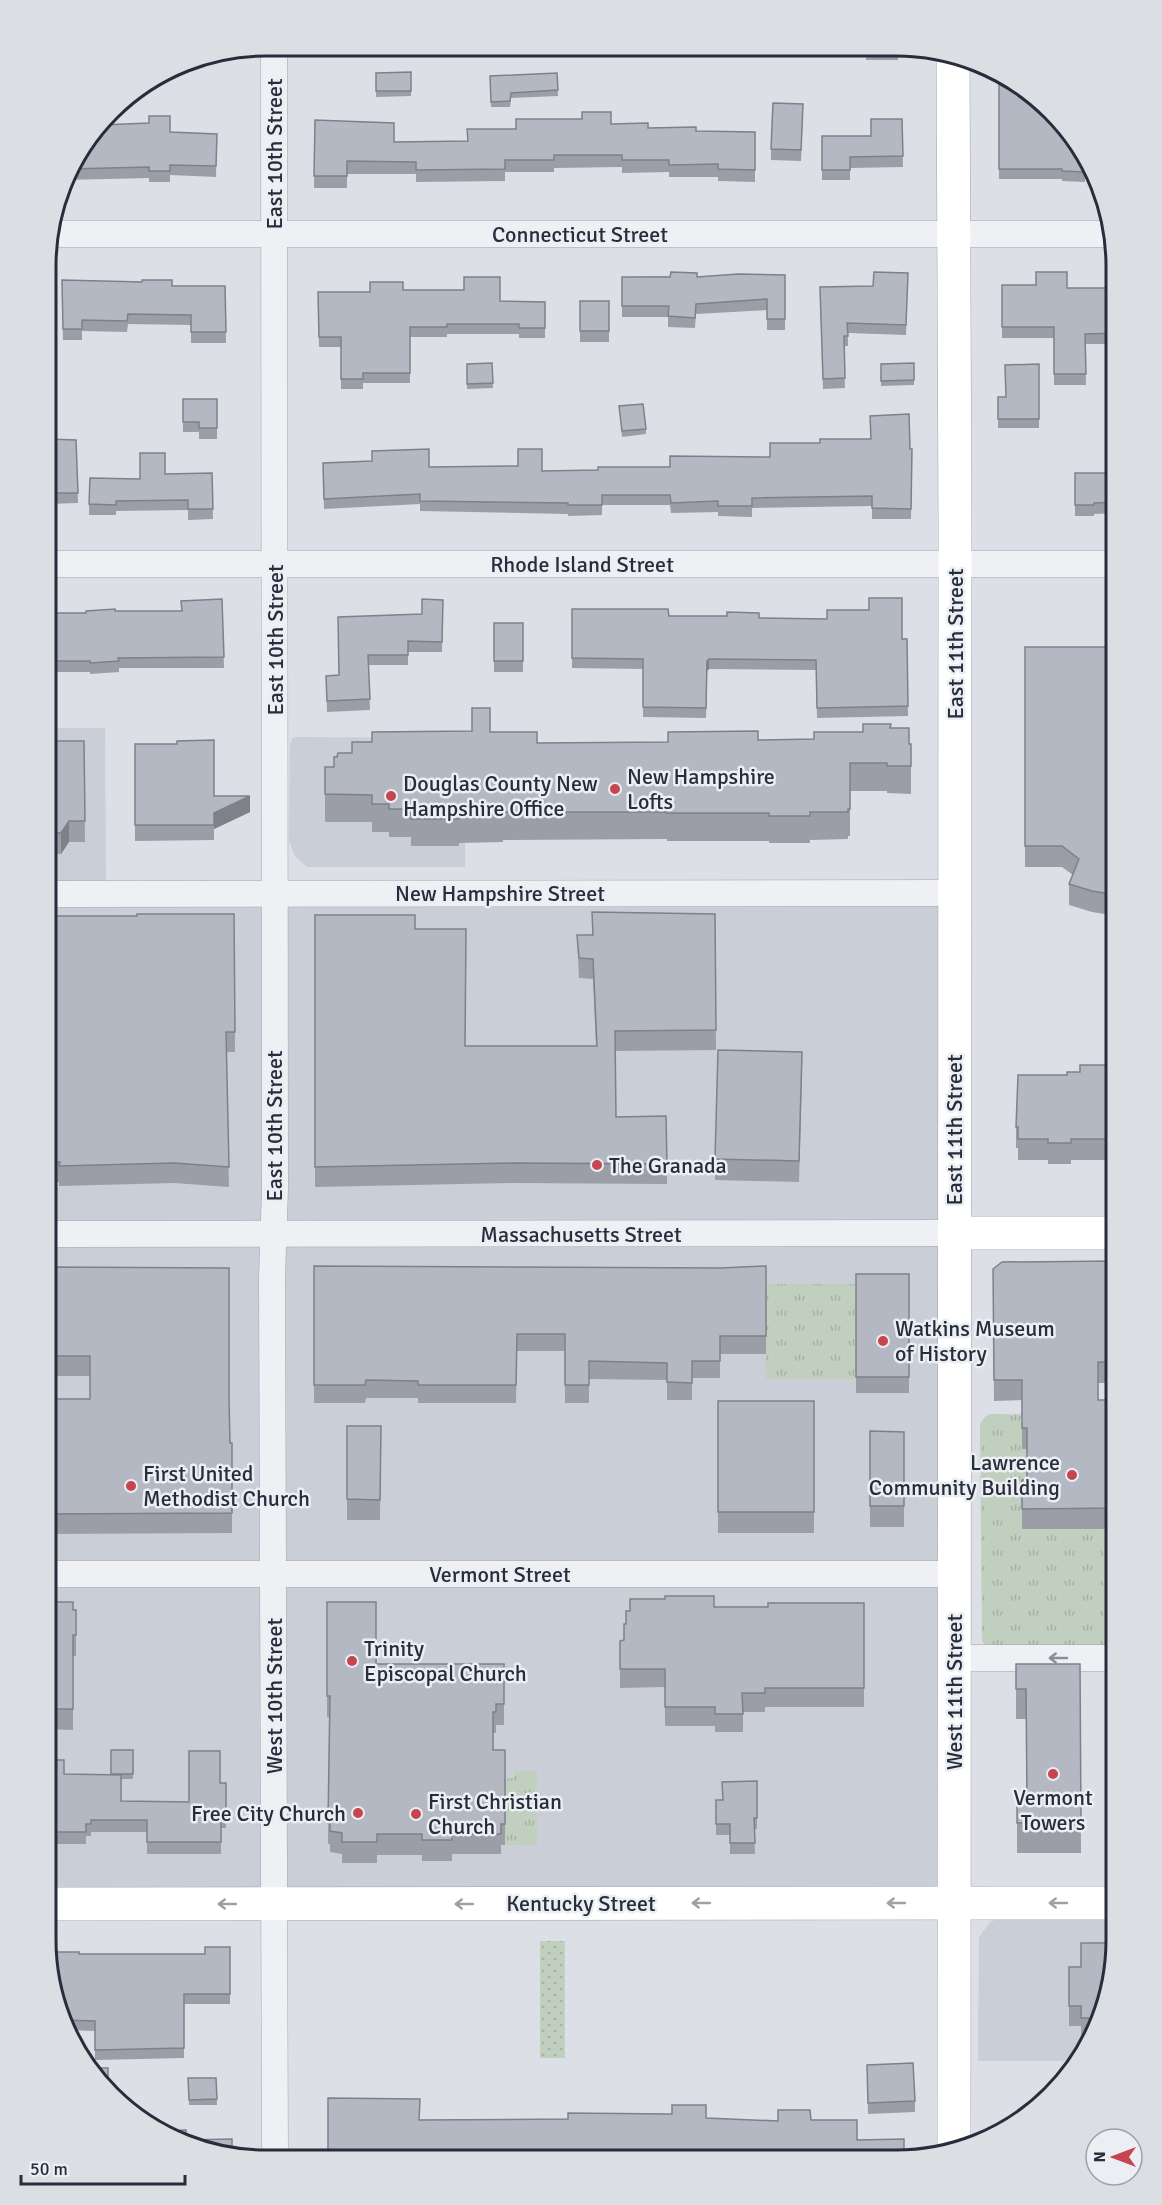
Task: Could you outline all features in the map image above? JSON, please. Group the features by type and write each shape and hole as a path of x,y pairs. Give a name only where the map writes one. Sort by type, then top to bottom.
{"main road":[{"name":"East 11th Street","path":"953,64 954,1233"},
{"name":"Massachusetts Street","path":"954,1233 1106,1233"},
{"name":"West 11th Street","path":"954,1233 954,2141"},
{"name":"Kentucky Street","path":"56,1904 1106,1903"}],"street":[{"name":"East 10th Street","path":"273,1234 274,56"},
{"name":"Connecticut Street","path":"58,234 1104,234"},
{"name":"Rhode Island Street","path":"56,564 1106,564"},
{"name":"New Hampshire Street","path":"56,894 955,893"},
{"name":"Massachusetts Street","path":"56,1234 954,1233"},
{"name":"West 10th Street","path":"273,1234 275,2150"},
{"name":"Vermont Street","path":"56,1574 954,1574"},
{"path":"954,1658 1106,1658"}],"shaded area":[{"path":"56,728 105,728 106,893 955,893 955,1903 56,1904"},
{"path":"293,738 465,738 465,867 308,867 302,863 295,856 289,841 290,744"},
{"path":"1001,1919 1106,1919 1105,1967 1099,1994 1085,2032 1067,2061 978,2061 979,1937 991,1921"}],"green space":[{"path":"766,1284 855,1284 855,1379 766,1379"},
{"path":"991,1414 1106,1415 1106,1649 988,1648 982,1641 980,1424 986,1416"},
{"path":"514,1771 537,1771 537,1845 506,1845 505,1842 505,1779 514,1778"},
{"path":"540,1941 565,1941 565,2058 540,2058"}],"building":[{"path":"411,72 411,91 376,91 376,73"},
{"path":"557,73 558,90 511,93 510,101 491,102 490,76"},
{"path":"999,83 1024,99 1045,117 1071,149 1084,172 1062,171 1062,169 999,169"},
{"path":"773,103 803,104 801,150 771,149"},
{"path":"582,112 611,112 611,124 648,123 648,128 696,127 696,131 755,132 755,170 718,169 718,164 669,165 669,160 622,160 622,155 554,155 554,160 505,160 505,169 416,170 416,162 347,161 347,176 314,176 315,120 394,123 394,142 468,141 467,129 516,129 516,119 582,119"},
{"path":"149,116 170,116 170,132 217,134 216,166 170,165 170,171 149,171 149,167 79,169 91,149 110,125 149,123"},
{"path":"871,119 902,119 903,156 850,157 850,170 822,170 822,136 871,136"},
{"path":"671,272 697,273 697,277 738,274 785,275 785,319 767,319 767,299 696,304 695,318 668,316 669,306 622,306 622,277 670,277"},
{"path":"874,272 908,273 906,325 847,323 848,336 844,336 845,378 823,379 820,287 873,286"},
{"path":"1036,272 1067,272 1067,288 1106,288 1106,333 1085,334 1086,374 1054,374 1054,327 1002,327 1002,285 1036,285"},
{"path":"464,277 500,277 500,301 545,302 545,328 519,328 519,324 447,324 447,327 410,327 410,373 363,373 363,379 341,379 341,337 319,337 318,292 370,292 370,282 403,282 403,290 464,290"},
{"path":"62,280 142,282 142,280 172,280 172,286 225,286 226,332 191,332 191,315 128,314 127,321 82,320 82,329 63,329"},
{"path":"580,301 609,301 609,331 580,331"},
{"path":"492,363 493,383 467,384 467,364"},
{"path":"914,363 914,380 881,381 881,364"},
{"path":"1039,364 1039,419 998,419 998,397 1006,397 1005,365"},
{"path":"183,399 217,399 217,428 199,428 199,422 183,422"},
{"path":"643,404 646,429 622,431 619,406"},
{"path":"909,414 910,449 912,449 911,509 872,508 872,496 752,498 752,506 718,506 718,501 671,503 670,495 602,495 602,505 420,501 420,494 324,499 323,463 372,461 372,451 429,449 429,467 518,466 518,449 542,449 542,471 598,470 598,467 670,467 670,456 770,457 770,443 820,443 820,439 871,439 870,416"},
{"path":"56,439 76,440 78,493 56,493"},
{"path":"140,453 165,453 165,474 212,473 213,509 188,509 188,500 116,501 116,505 89,504 90,478 140,479"},
{"path":"1075,473 1106,473 1106,502 1075,505"},
{"path":"869,598 902,598 902,639 907,639 908,706 817,708 816,660 709,659 707,661 706,708 643,707 643,659 572,658 572,609 668,609 669,616 727,616 727,612 759,613 759,618 827,619 827,610 869,610"},
{"path":"222,599 224,657 118,658 119,661 90,663 90,661 56,661 56,613 86,613 86,611 115,609 115,611 182,611 181,601"},
{"path":"422,599 443,600 442,642 408,641 408,655 368,655 370,699 327,701 326,676 339,675 338,617 422,614"},
{"path":"494,623 523,623 523,661 494,661"},
{"path":"1025,647 1106,647 1106,893 1069,884 1079,859 1062,846 1025,846"},
{"path":"472,708 490,708 490,732 537,732 537,743 668,742 668,732 758,731 758,740 814,739 814,732 863,732 863,724 891,724 890,728 909,728 911,766 887,766 887,763 850,763 850,809 848,812 810,812 810,816 769,816 769,813 503,812 503,815 459,815 459,819 411,819 411,809 389,809 389,804 372,804 372,795 325,794 325,767 334,767 334,757 337,757 338,753 352,753 352,742 372,742 372,732 472,731"},
{"path":"214,740 214,796 250,796 214,813 214,825 135,825 135,744 177,744 177,741"},
{"path":"56,741 84,741 85,821 69,821 61,833 56,833"},
{"path":"592,912 715,914 716,1030 615,1031 616,1117 666,1116 667,1164 515,1163 315,1167 315,915 415,915 415,929 466,929 465,1046 597,1046 593,959 579,958 577,935 593,935"},
{"path":"137,914 234,914 235,1032 226,1032 229,1167 174,1163 59,1166 60,1162 56,1162 56,916 137,916"},
{"path":"718,1050 802,1052 799,1161 715,1159"},
{"path":"1080,1065 1106,1065 1106,1139 1071,1139 1071,1143 1048,1143 1048,1139 1018,1139 1018,1127 1016,1127 1018,1075 1067,1075 1067,1072 1080,1072"},
{"path":"1106,1261 1106,1362 1098,1362 1098,1400 1106,1400 1106,1508 1022,1509 1022,1480 1027,1480 1027,1428 1022,1428 1022,1380 994,1380 993,1269 1002,1262"},
{"path":"314,1266 721,1268 766,1266 766,1336 720,1336 720,1361 692,1361 692,1383 667,1382 667,1363 589,1361 589,1385 565,1385 565,1334 517,1334 516,1385 418,1385 418,1381 366,1380 365,1385 314,1385"},
{"path":"56,1267 229,1268 232,1513 56,1514 56,1399 90,1399 90,1356 56,1356"},
{"name":"Watkins Museum of History","path":"856,1274 909,1274 909,1377 856,1377"},
{"path":"718,1401 814,1401 814,1512 718,1512"},
{"path":"347,1426 381,1426 380,1500 347,1499"},
{"path":"870,1431 904,1432 904,1506 870,1506"},
{"path":"665,1596 714,1596 714,1607 768,1607 768,1603 864,1603 864,1688 765,1688 765,1693 742,1693 743,1714 715,1714 715,1707 665,1707 665,1669 620,1669 620,1641 624,1640 624,1624 626,1624 626,1611 630,1611 630,1599 665,1599"},
{"path":"56,1602 73,1602 73,1610 76,1610 76,1635 73,1635 73,1709 56,1709"},
{"path":"327,1602 376,1602 376,1664 504,1664 504,1704 496,1704 496,1712 493,1712 493,1750 505,1750 505,1824 501,1824 501,1834 452,1834 452,1840 422,1840 422,1834 377,1834 377,1842 342,1842 342,1833 330,1831 330,1823 328,1823 330,1696 327,1696"},
{"name":"Vermont Towers","path":"1016,1664 1080,1664 1081,1823 1017,1823 1017,1799 1027,1799 1026,1689 1016,1689"},
{"path":"111,1750 133,1750 133,1774 111,1774"},
{"path":"189,1751 220,1751 220,1783 226,1783 226,1816 221,1816 221,1842 147,1842 147,1820 91,1820 91,1824 86,1824 86,1832 56,1832 56,1760 64,1760 64,1774 121,1775 121,1801 189,1802"},
{"path":"757,1781 757,1818 754,1818 755,1843 730,1843 730,1824 716,1824 716,1800 723,1800 722,1782"},
{"path":"1081,1943 1106,1943 1105,1967 1091,2018 1081,2018 1081,2006 1069,2006 1069,1967 1081,1967"},
{"path":"205,1947 230,1947 230,1994 184,1994 184,2048 95,2050 95,2021 72,2020 63,1994 56,1952 79,1952 79,1954 205,1954"},
{"path":"913,2063 915,2101 868,2103 867,2065"},
{"path":"100,2068 108,2068 108,2078"},
{"path":"188,2078 216,2078 217,2099 189,2100"},
{"path":"328,2098 420,2099 419,2120 568,2119 568,2113 672,2114 672,2105 706,2105 706,2118 778,2121 778,2110 810,2110 811,2120 857,2120 857,2140 904,2139 904,2149 896,2150 328,2150"},
{"path":"232,2139 232,2147 203,2140"}],"place":[{"name":"New Hampshire Lofts","path":"615,789"},
{"name":"Douglas County New Hampshire Office","path":"391,796"},
{"name":"The Granada","path":"597,1165"},
{"name":"Watkins Museum of History","path":"883,1341"},
{"name":"Lawrence Community Building","path":"1072,1475"},
{"name":"First United Methodist Church","path":"131,1486"},
{"name":"Trinity Episcopal Church","path":"352,1661"},
{"name":"Vermont Towers","path":"1053,1774"},
{"name":"Free City Church","path":"358,1813"},
{"name":"First Christian Church","path":"416,1814"}]}
